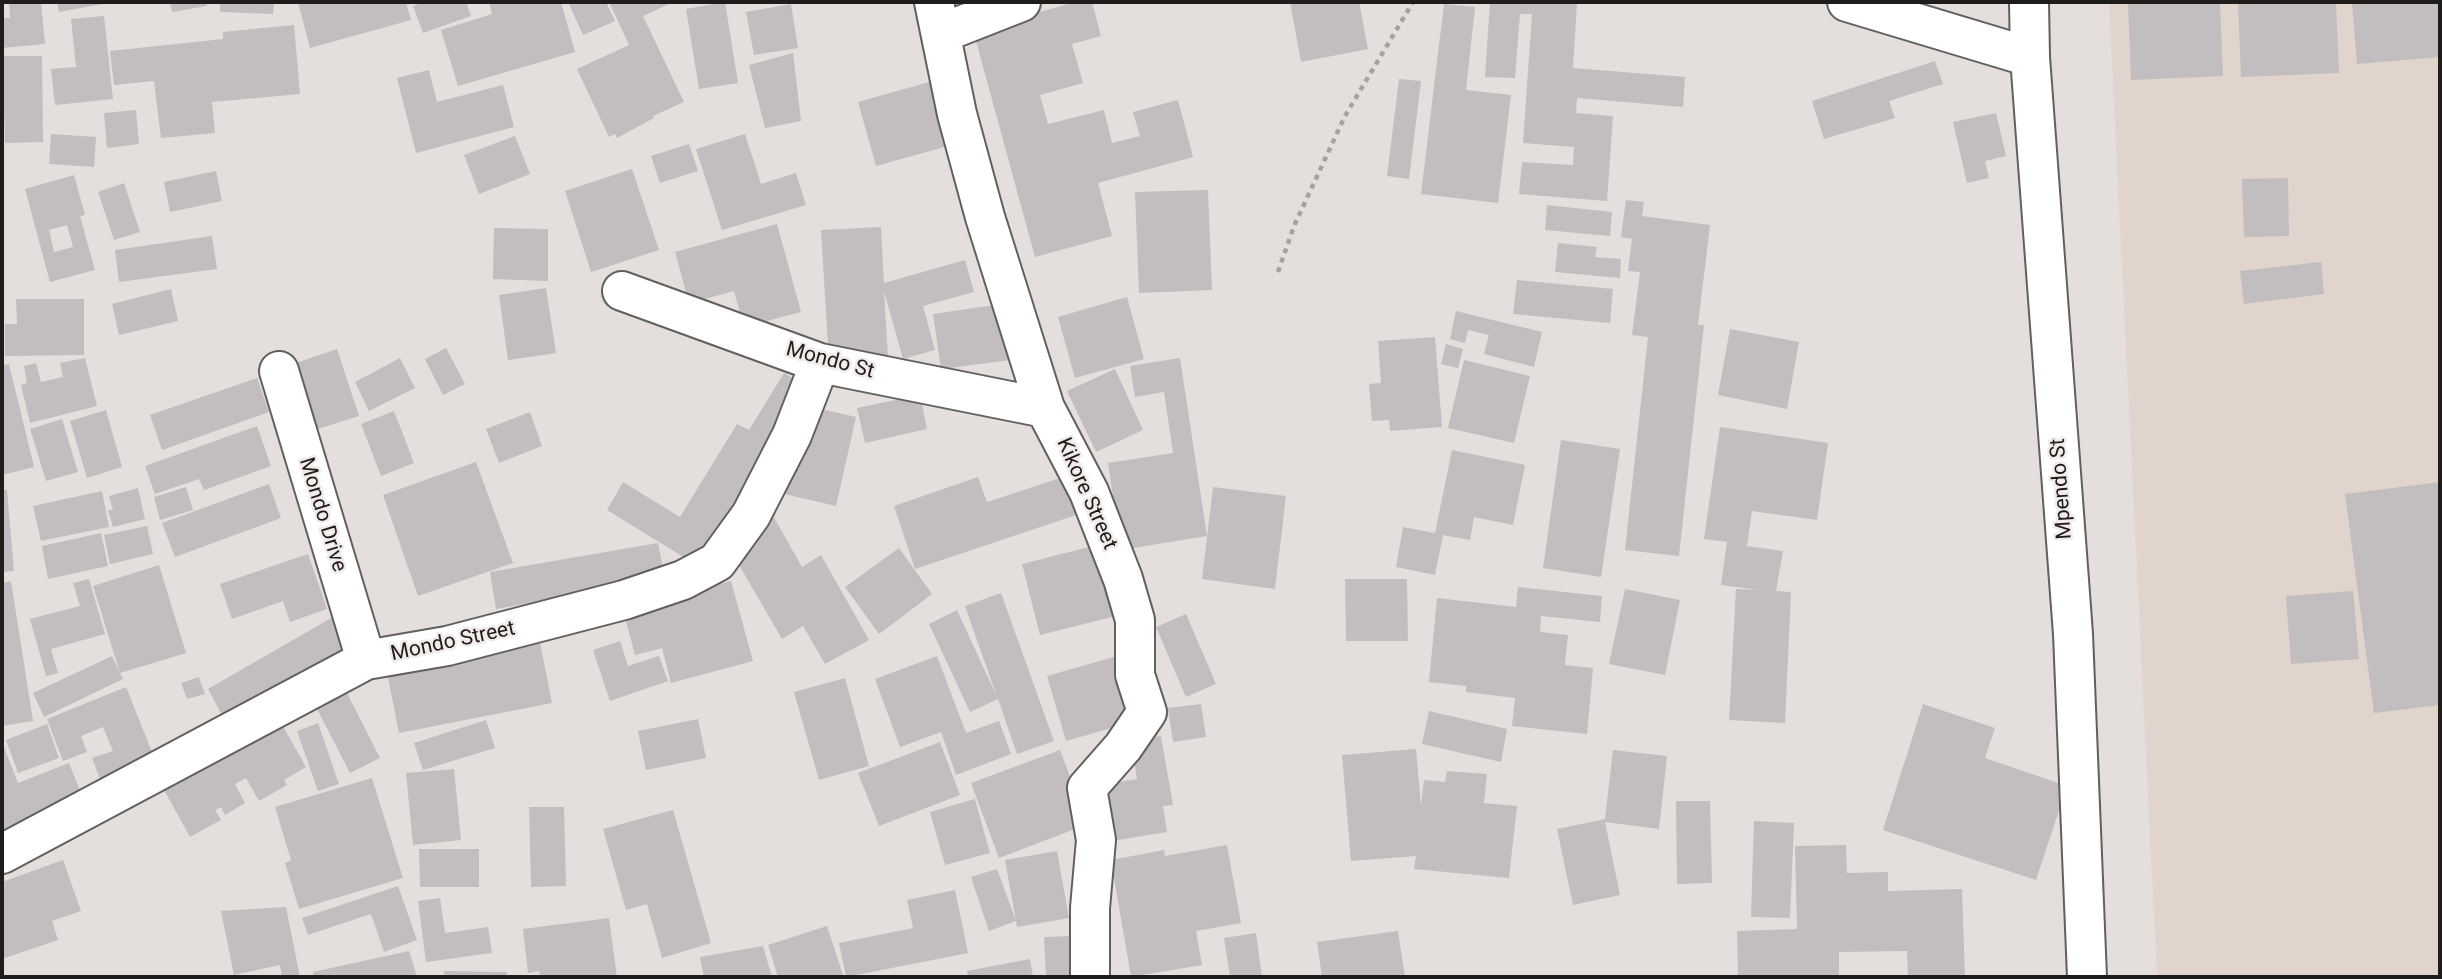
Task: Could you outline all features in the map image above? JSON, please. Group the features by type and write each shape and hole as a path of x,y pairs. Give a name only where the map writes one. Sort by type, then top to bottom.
{"street":[{"path":"938,17 1021,2"},
{"path":"1847,2 2030,57"},
{"name":"Mpendo St","path":"2029,2 2030,57 2073,634 2087,977"},
{"name":"Kikore Street","path":"938,17 957,114 989,230 1045,408 1088,492 1123,579 1135,620 1135,675 1147,712 1123,747 1087,788 1096,840 1090,908 1090,977"},
{"name":"Mondo St","path":"622,291 820,363 1045,408"},
{"name":"Mondo Street","path":"2,854 366,660 447,646 624,600 682,580 718,562 751,515 792,435 820,363"},
{"name":"Mondo Drive","path":"279,371 366,660"}],"path":[{"path":"1278,272 1294,226 1345,116 1413,2"}],"shaded area":[{"path":"2109,2 2440,2 2440,977 2157,977"}],"building":[{"path":"9,2 41,2 45,44 2,48 2,18 10,18"},
{"path":"57,2 108,2 108,3 59,12"},
{"path":"170,2 206,2 207,6 172,12"},
{"path":"220,2 274,2 273,14 220,12"},
{"path":"298,2 406,2 411,20 310,48"},
{"path":"424,2 466,2 471,16 423,33 413,6"},
{"path":"489,2 561,2 575,52 458,86 441,30 492,14"},
{"path":"568,2 606,2 615,21 583,35"},
{"path":"609,2 673,2 643,16 684,102 653,116 654,118 617,138 615,134 609,137 577,69 629,45"},
{"path":"725,2 738,83 699,89 686,9"},
{"path":"1076,2 1092,2 1101,36 1072,44 1083,83 1040,95 1048,124 1104,110 1112,143 1140,136 1133,112 1178,100 1193,157 1098,183 1112,236 1035,257 973,30"},
{"path":"1290,2 1359,2 1368,49 1301,62"},
{"path":"1490,2 1577,2 1573,68 1685,77 1683,107 1577,98 1576,113 1613,116 1607,201 1519,194 1522,162 1573,165 1574,147 1523,143 1532,14 1520,14 1515,78 1485,77"},
{"path":"2128,2 2220,2 2223,76 2131,80"},
{"path":"2238,2 2336,2 2339,73 2241,77"},
{"path":"2352,2 2440,2 2440,57 2357,64"},
{"path":"791,4 798,48 754,55 746,12"},
{"path":"1444,4 1475,7 1466,90 1511,95 1498,203 1421,194"},
{"path":"104,16 113,99 55,105 51,69 76,67 71,19"},
{"path":"294,25 300,94 212,102 215,133 161,138 154,81 114,85 110,51 223,39 223,32"},
{"path":"793,53 801,121 765,128 749,65"},
{"path":"2,56 42,56 43,142 5,143"},
{"path":"1935,61 1943,84 1889,101 1895,118 1824,139 1812,101"},
{"path":"429,70 437,102 503,85 514,127 416,153 397,78"},
{"path":"1399,79 1421,81 1409,179 1387,176"},
{"path":"929,82 948,146 876,166 858,102"},
{"path":"136,110 139,144 107,148 104,113"},
{"path":"1996,113 2006,156 1985,161 1989,178 1967,183 1953,122"},
{"path":"51,134 96,137 94,167 49,164"},
{"path":"745,134 761,184 796,173 806,205 722,230 696,149"},
{"path":"515,136 530,174 479,194 464,155"},
{"path":"689,144 698,171 660,183 651,156"},
{"path":"632,169 659,250 591,272 565,191"},
{"path":"216,171 222,201 170,212 164,182"},
{"path":"74,175 85,215 80,216 95,270 50,282 25,189","holes":["67,225 73,247 54,252 49,230"]},
{"path":"2288,178 2289,236 2244,237 2242,179"},
{"path":"124,183 140,232 114,240 98,192"},
{"path":"1208,190 1212,290 1139,293 1135,192"},
{"path":"1626,200 1644,202 1642,216 1710,225 1698,325 1704,325 1679,556 1625,550 1648,337 1632,335 1640,272 1628,271 1632,239 1621,237"},
{"path":"1547,205 1612,212 1610,236 1545,230"},
{"path":"777,224 801,312 744,327 734,291 689,303 675,252"},
{"path":"881,227 884,283 965,260 974,292 923,306 935,350 903,359 884,291 888,358 829,362 821,230"},
{"path":"494,228 548,229 548,281 493,279"},
{"path":"212,236 217,269 119,282 115,250"},
{"path":"1558,243 1597,247 1595,257 1621,259 1620,278 1555,272"},
{"path":"2321,262 2324,294 2244,304 2240,271"},
{"path":"1517,280 1613,289 1610,323 1513,314"},
{"path":"546,288 556,353 508,360 499,295"},
{"path":"171,289 178,321 119,335 112,304"},
{"path":"1127,297 1144,359 1075,378 1058,317"},
{"path":"16,299 84,299 84,355 5,356 5,324 17,324"},
{"path":"1002,304 1010,360 941,369 933,314"},
{"path":"1456,311 1542,332 1534,367 1484,354 1489,335 1468,330 1465,343 1450,339"},
{"path":"1730,329 1799,342 1787,409 1718,395"},
{"path":"1435,337 1442,427 1390,431 1389,420 1372,421 1369,384 1381,383 1378,341"},
{"path":"1446,344 1463,349 1458,368 1441,364"},
{"path":"446,348 465,384 443,395 425,359"},
{"path":"337,349 359,416 308,432 287,366"},
{"path":"85,358 97,406 30,423 21,385 27,383 24,366 36,363 41,382 63,377 60,363"},
{"path":"400,358 415,388 369,411 355,382"},
{"path":"1180,358 1207,536 1121,550 1108,463 1173,453 1164,392 1135,397 1130,366"},
{"path":"1464,360 1530,376 1514,443 1448,428"},
{"path":"9,364 34,467 2,475 2,366"},
{"path":"1115,369 1143,430 1096,452 1067,391"},
{"path":"784,373 819,394 812,407 856,417 836,506 780,493 772,514 802,567 821,555 869,640 825,664 803,626 782,639 728,546 711,574 607,510 623,482 680,517 737,424 749,430"},
{"path":"257,378 269,412 162,450 150,415"},
{"path":"920,395 927,429 865,443 857,408"},
{"path":"106,410 122,467 87,478 70,421"},
{"path":"394,411 414,463 381,476 361,424"},
{"path":"530,412 542,446 499,463 486,429"},
{"path":"62,419 78,472 46,481 30,429"},
{"path":"257,426 271,466 204,490 199,479 155,494 145,466"},
{"path":"1720,427 1828,443 1817,520 1752,511 1747,546 1783,551 1776,591 1791,592 1785,723 1729,720 1736,589 1759,590 1721,585 1727,542 1704,539"},
{"path":"1561,440 1620,449 1601,577 1543,568"},
{"path":"1452,450 1525,465 1513,525 1474,517 1470,540 1443,535 1435,575 1396,567 1403,527 1435,533"},
{"path":"476,462 513,563 418,596 383,495"},
{"path":"1066,476 1079,514 915,569 894,506 978,477 987,502"},
{"path":"2440,482 2440,705 2374,713 2345,494"},
{"path":"269,484 281,518 175,557 162,523"},
{"path":"186,487 193,510 160,520 154,497"},
{"path":"1213,487 1286,496 1275,589 1202,579"},
{"path":"138,488 145,519 113,527 108,510 113,510 109,496"},
{"path":"2,490 7,490 14,571 2,572"},
{"path":"102,491 109,527 41,541 33,506"},
{"path":"147,526 153,554 110,564 104,535"},
{"path":"101,533 108,566 48,579 42,546"},
{"path":"658,543 665,578 496,609 490,572"},
{"path":"1101,544 1120,615 1040,635 1022,564"},
{"path":"899,548 932,594 879,634 845,587"},
{"path":"308,554 327,609 290,622 283,601 232,619 220,584"},
{"path":"159,565 186,653 120,673 93,586"},
{"path":"89,579 105,634 51,649 58,673 46,676 30,619 80,606 73,583"},
{"path":"1345,579 1407,579 1408,641 1346,641"},
{"path":"11,581 33,721 2,726 2,583"},
{"path":"731,581 753,661 671,683 662,648 635,655 623,610"},
{"path":"1518,587 1602,596 1600,622 1541,616 1540,632 1568,635 1565,665 1593,668 1587,734 1512,726 1515,698 1466,692 1466,686 1429,682 1437,598 1516,607"},
{"path":"1625,589 1680,600 1665,675 1609,664"},
{"path":"2353,591 2359,659 2291,664 2286,596"},
{"path":"1001,593 1054,741 1017,754 998,699 970,712 929,624 957,610 997,697 965,606"},
{"path":"1186,614 1216,684 1186,697 1156,627"},
{"path":"333,617 350,646 224,719 208,689"},
{"path":"536,623 552,703 399,733 383,652"},
{"path":"620,641 628,666 659,656 668,681 610,701 593,650"},
{"path":"112,656 123,679 44,717 33,693"},
{"path":"937,656 966,733 999,721 1011,754 956,775 941,732 900,747 875,679"},
{"path":"1117,656 1136,721 1066,741 1047,676"},
{"path":"199,677 205,694 187,699 181,683"},
{"path":"845,678 869,766 819,780 794,692"},
{"path":"126,687 156,762 102,784 92,758 113,751 103,727 81,736 87,752 63,761 47,719"},
{"path":"346,691 380,758 350,773 316,707"},
{"path":"1201,704 1206,737 1173,742 1168,708"},
{"path":"1923,704 1995,728 1985,758 2067,786 2036,880 1883,830"},
{"path":"1429,711 1507,729 1501,762 1422,744"},
{"path":"698,719 706,758 646,770 638,731"},
{"path":"486,720 495,748 423,770 414,743"},
{"path":"280,721 306,767 284,780 287,785 259,801 246,778 235,784 245,803 225,815 221,807 215,810 221,820 190,837 158,779"},
{"path":"318,723 339,784 318,791 297,731"},
{"path":"47,724 59,758 18,773 6,740"},
{"path":"1161,736 1173,805 1163,806 1167,832 1106,842 1096,786 1137,779 1131,740"},
{"path":"2,742 18,783 69,763 86,806 4,837"},
{"path":"940,742 960,795 879,826 858,773"},
{"path":"1416,749 1421,806 1424,780 1445,782 1447,771 1487,774 1484,803 1517,806 1509,878 1414,869 1416,856 1351,861 1342,755"},
{"path":"1060,750 1088,824 999,858 971,783"},
{"path":"1613,750 1667,756 1659,829 1605,822 1620,895 1573,905 1557,829 1605,819"},
{"path":"454,769 461,840 413,845 406,773"},
{"path":"372,778 403,878 299,909 285,863 291,860 275,807"},
{"path":"975,799 990,853 945,865 930,812"},
{"path":"1676,801 1710,801 1712,883 1677,884"},
{"path":"529,807 564,807 566,886 531,887"},
{"path":"673,810 711,943 662,958 647,904 626,910 603,829"},
{"path":"1754,821 1794,823 1790,918 1751,917"},
{"path":"1227,845 1241,923 1196,931 1202,965 1131,977 1111,860 1164,850 1165,856"},
{"path":"1846,845 1847,873 1888,872 1888,891 1962,889 1965,977 1908,977 1907,951 1839,952 1839,977 1738,977 1737,931 1797,929 1795,846"},
{"path":"419,849 479,849 479,887 420,887"},
{"path":"1057,851 1069,918 1017,927 1005,860"},
{"path":"63,860 81,911 52,921 58,940 2,959 2,882"},
{"path":"997,869 1016,921 989,931 971,877"},
{"path":"398,886 417,940 384,952 371,914 308,935 302,918"},
{"path":"955,890 968,953 846,977 839,943 913,928 907,900"},
{"path":"440,898 445,933 488,927 492,953 426,962 418,901"},
{"path":"286,907 300,977 282,977 280,965 234,975 221,911"},
{"path":"609,918 617,977 540,977 539,971 528,973 523,929"},
{"path":"827,926 843,975 778,977 768,945"},
{"path":"1398,931 1405,977 1322,977 1317,942"},
{"path":"1256,933 1262,977 1230,977 1224,938"},
{"path":"1073,936 1075,977 1046,977 1044,937"},
{"path":"763,946 772,977 704,977 700,957"},
{"path":"409,951 417,977 314,977 313,972"},
{"path":"1030,959 1033,977 968,977 967,971"},
{"path":"444,971 507,972 507,977 444,977"}]}
